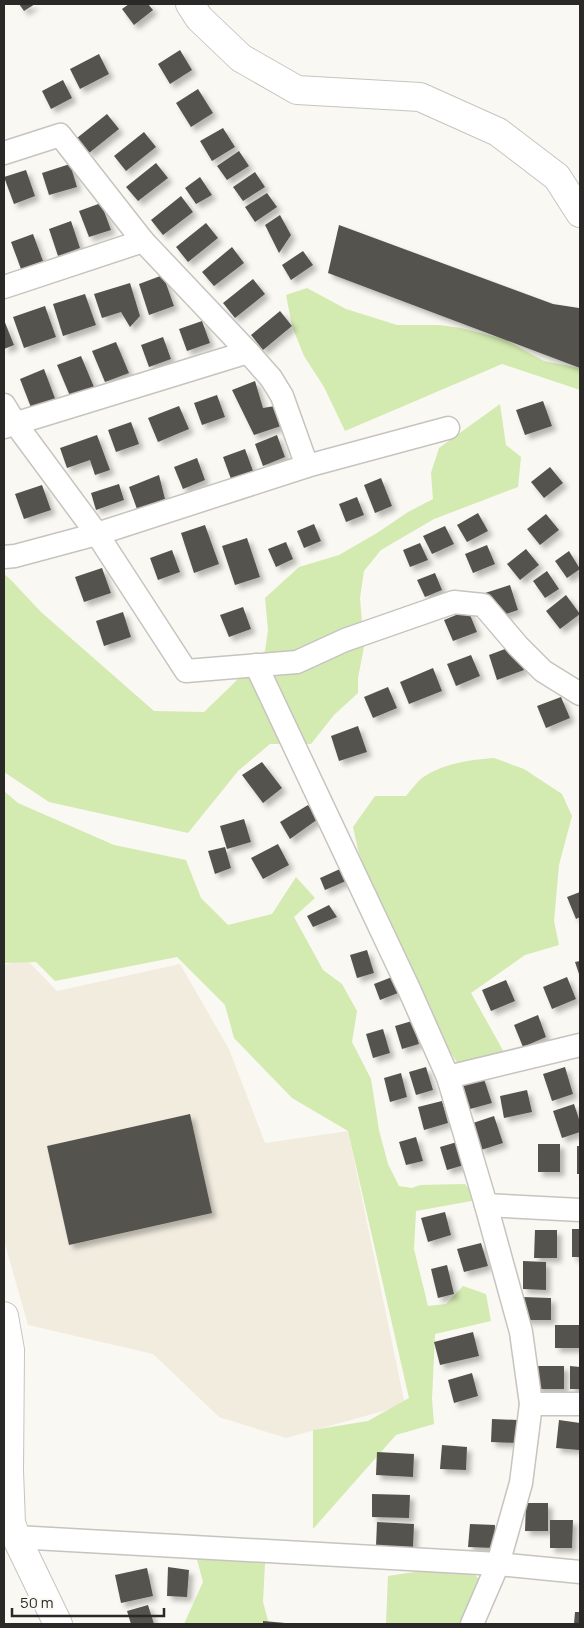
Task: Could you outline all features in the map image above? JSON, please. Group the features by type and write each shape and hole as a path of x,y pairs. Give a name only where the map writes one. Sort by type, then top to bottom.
{"street":[{"path":"190,4 199,18 240,58 297,90 420,98 498,132 557,177 580,213"},
{"path":"4,153 60,135 144,241 271,378 282,396 307,466"},
{"path":"4,287 144,241"},
{"path":"248,352 8,418 97,534 186,671 298,662 345,640 454,602 483,605 518,646 544,671 580,694"},
{"path":"4,557 15,556 97,534 307,466 448,428"},
{"path":"256,665 409,989 448,1077 521,1332 531,1404 521,1483 498,1564 472,1624"},
{"path":"448,1077 580,1045"},
{"path":"486,1205 580,1210"},
{"path":"4,1316 10,1350 9,1471 11,1523 58,1624"},
{"path":"531,1404 580,1404"},
{"path":"16,1537 498,1564 580,1572"}],"shaded area":[{"path":"26,959 57,991 180,964 229,1049 265,1143 348,1131 405,1405 286,1438 219,1417 153,1354 28,1325 4,1241 4,965"}],"green space":[{"path":"307,288 346,309 397,325 439,325 461,328 504,339 544,361 580,368 580,390 502,364 345,431 324,387 304,356 292,326 286,295"},
{"path":"500,404 506,445 521,457 518,487 434,519 381,550 364,571 360,598 364,647 358,678 358,693 334,715 311,744 270,744 238,771 188,833 49,802 4,772 4,574 41,612 154,711 204,712 265,651 268,630 265,598 299,567 339,555 408,512 433,499 431,473 439,448"},
{"path":"494,758 524,769 562,794 572,816 559,865 554,921 559,945 525,955 471,993 505,1054 458,1064 444,1043 416,977 376,903 358,850 353,827 375,796 406,796 422,778 439,769 466,761"},
{"path":"4,791 18,803 114,845 186,860 201,898 228,925 272,914 296,877 315,898 294,917 323,970 342,984 357,1011 352,1042 371,1079 379,1130 388,1164 399,1186 412,1188 420,1185 465,1184 477,1200 416,1211 414,1249 428,1306 446,1304 463,1286 486,1294 491,1321 435,1334 432,1399 434,1424 396,1435 313,1529 313,1430 368,1421 409,1398 348,1131 292,1098 234,1038 225,1005 177,957 55,981 36,962 4,963"},
{"path":"236,1549 265,1563 263,1602 269,1624 184,1624 203,1582 195,1552"},
{"path":"448,1567 471,1570 487,1589 481,1624 386,1624 388,1576"}],"building":[{"path":"19,4 35,4 24,11"},
{"path":"129,4 148,4 153,10 134,25 122,9"},
{"path":"180,50 192,70 170,84 158,64"},
{"path":"99,54 109,74 80,89 70,69"},
{"path":"63,80 72,98 51,109 42,91"},
{"path":"198,89 213,113 191,127 176,103"},
{"path":"107,114 119,129 89,153 77,138"},
{"path":"223,128 235,147 212,161 200,141"},
{"path":"144,132 156,147 126,171 114,156"},
{"path":"239,151 249,166 227,180 217,166"},
{"path":"156,163 168,178 138,201 126,187"},
{"path":"70,164 77,187 49,195 42,173"},
{"path":"26,170 35,196 14,204 4,177"},
{"path":"255,172 265,187 243,201 233,187"},
{"path":"200,177 212,195 196,204 185,188"},
{"path":"267,193 277,207 255,222 245,207"},
{"path":"181,196 193,212 163,235 151,220"},
{"path":"101,203 111,230 89,237 79,211"},
{"path":"280,215 291,235 279,253 265,225"},
{"path":"71,221 80,248 58,256 49,229"},
{"path":"206,223 218,238 188,262 176,247"},
{"path":"339,225 553,304 579,308 580,368 328,273"},
{"path":"33,234 43,261 21,269 11,242"},
{"path":"232,247 244,263 214,286 202,272"},
{"path":"303,251 313,265 291,280 282,265"},
{"path":"163,275 174,306 149,315 139,284"},
{"path":"253,279 265,294 235,318 223,303"},
{"path":"130,283 140,316 130,327 121,312 102,318 94,294"},
{"path":"85,294 96,325 63,336 53,304"},
{"path":"45,306 56,337 24,348 13,317"},
{"path":"280,311 292,326 263,350 251,335"},
{"path":"4,320 14,345 4,349"},
{"path":"202,321 210,343 187,351 179,329"},
{"path":"163,337 171,359 149,367 141,345"},
{"path":"116,342 129,373 105,382 92,351"},
{"path":"81,356 94,387 70,396 57,365"},
{"path":"44,369 56,401 32,410 20,379"},
{"path":"255,381 263,408 275,406 281,426 254,435 232,390"},
{"path":"217,395 225,417 202,425 194,403"},
{"path":"543,401 552,426 525,435 516,410"},
{"path":"179,406 189,429 158,442 148,418"},
{"path":"131,422 139,444 116,452 108,430"},
{"path":"97,435 110,470 95,475 90,460 67,468 60,448"},
{"path":"277,435 285,457 263,466 255,444"},
{"path":"245,449 253,471 231,479 223,457"},
{"path":"197,458 205,480 183,489 174,467"},
{"path":"550,467 563,483 544,498 531,482"},
{"path":"159,475 165,499 137,509 129,487"},
{"path":"381,478 392,506 375,513 364,485"},
{"path":"119,484 124,500 96,510 91,493"},
{"path":"42,485 51,510 24,519 15,494"},
{"path":"357,497 364,515 346,522 339,504"},
{"path":"478,513 488,531 467,542 457,525"},
{"path":"546,514 559,530 540,545 527,529"},
{"path":"314,524 321,541 304,548 297,531"},
{"path":"205,525 219,564 194,573 181,533"},
{"path":"445,526 454,544 432,554 423,536"},
{"path":"247,538 260,577 235,585 222,546"},
{"path":"286,542 293,559 276,567 268,549"},
{"path":"420,543 428,560 410,567 403,550"},
{"path":"487,545 495,564 473,573 465,554"},
{"path":"526,549 539,565 520,580 507,564"},
{"path":"172,550 180,572 158,580 150,558"},
{"path":"569,551 580,569 567,578 555,561"},
{"path":"102,568 111,593 84,602 75,577"},
{"path":"547,571 559,589 545,598 533,581"},
{"path":"435,573 442,590 425,597 417,580"},
{"path":"510,585 518,610 491,619 482,594"},
{"path":"566,595 580,614 560,629 546,611"},
{"path":"243,607 251,629 229,637 220,615"},
{"path":"468,610 477,632 453,641 444,620"},
{"path":"123,612 131,637 104,646 96,621"},
{"path":"516,645 524,670 497,680 489,655"},
{"path":"471,655 480,676 456,686 447,664"},
{"path":"433,668 442,691 409,704 400,682"},
{"path":"388,687 397,708 373,718 364,697"},
{"path":"561,697 570,718 546,728 537,706"},
{"path":"358,726 367,752 339,761 331,736"},
{"path":"262,762 282,788 263,803 242,775"},
{"path":"308,805 318,819 290,839 280,822"},
{"path":"244,819 251,842 227,849 220,826"},
{"path":"278,844 289,865 263,879 251,858"},
{"path":"225,847 231,868 215,874 208,851"},
{"path":"340,869 346,881 325,890 320,878"},
{"path":"580,892 580,917 576,919 567,897"},
{"path":"329,905 337,917 313,927 307,916"},
{"path":"367,950 374,973 357,978 350,955"},
{"path":"580,961 580,977 575,962"},
{"path":"392,977 398,993 380,1000 374,984"},
{"path":"567,977 576,999 552,1009 543,987"},
{"path":"506,980 515,1001 491,1011 482,990"},
{"path":"538,1015 546,1037 523,1047 514,1025"},
{"path":"412,1021 419,1044 402,1049 395,1026"},
{"path":"383,1029 390,1053 373,1058 366,1034"},
{"path":"426,1067 433,1090 416,1095 409,1072"},
{"path":"565,1067 573,1094 552,1101 543,1074"},
{"path":"401,1073 407,1097 390,1102 384,1078"},
{"path":"483,1076 492,1103 470,1109 461,1083"},
{"path":"527,1090 532,1112 504,1118 500,1096"},
{"path":"442,1101 448,1123 424,1130 418,1107"},
{"path":"574,1104 580,1122 580,1132 562,1138 553,1111"},
{"path":"190,1114 212,1213 69,1245 47,1146"},
{"path":"494,1116 503,1143 481,1150 473,1123"},
{"path":"416,1137 423,1161 406,1165 399,1142"},
{"path":"457,1142 464,1165 447,1170 440,1147"},
{"path":"538,1144 560,1144 560,1172 538,1172"},
{"path":"577,1146 580,1146 580,1174 577,1174"},
{"path":"445,1212 451,1235 428,1242 421,1218"},
{"path":"572,1229 580,1229 580,1257 572,1257"},
{"path":"535,1230 557,1230 557,1258 534,1258"},
{"path":"481,1243 488,1266 464,1272 457,1249"},
{"path":"523,1261 546,1262 546,1290 523,1289"},
{"path":"447,1265 454,1294 438,1298 431,1269"},
{"path":"523,1297 551,1298 551,1320 523,1320"},
{"path":"555,1325 580,1325 580,1348 555,1348"},
{"path":"473,1332 479,1356 440,1365 434,1342"},
{"path":"536,1366 564,1366 564,1389 536,1389"},
{"path":"570,1366 580,1367 580,1389 570,1389"},
{"path":"472,1373 478,1396 454,1403 448,1380"},
{"path":"492,1419 518,1420 517,1443 491,1442"},
{"path":"559,1420 580,1423 579,1450 556,1448"},
{"path":"442,1445 467,1447 466,1470 440,1469"},
{"path":"377,1452 414,1454 413,1477 376,1475"},
{"path":"372,1494 410,1495 409,1518 372,1517"},
{"path":"526,1503 548,1503 548,1531 525,1531"},
{"path":"550,1520 573,1520 572,1548 550,1548"},
{"path":"377,1522 414,1524 413,1547 376,1546"},
{"path":"470,1524 495,1525 494,1548 468,1547"},
{"path":"168,1567 189,1570 187,1597 167,1596"},
{"path":"147,1568 153,1596 121,1603 115,1575"},
{"path":"148,1605 154,1624 131,1624 127,1611"},
{"path":"575,1612 580,1612 580,1624 574,1624"},
{"path":"263,1621 285,1623 285,1624 263,1624"}]}
